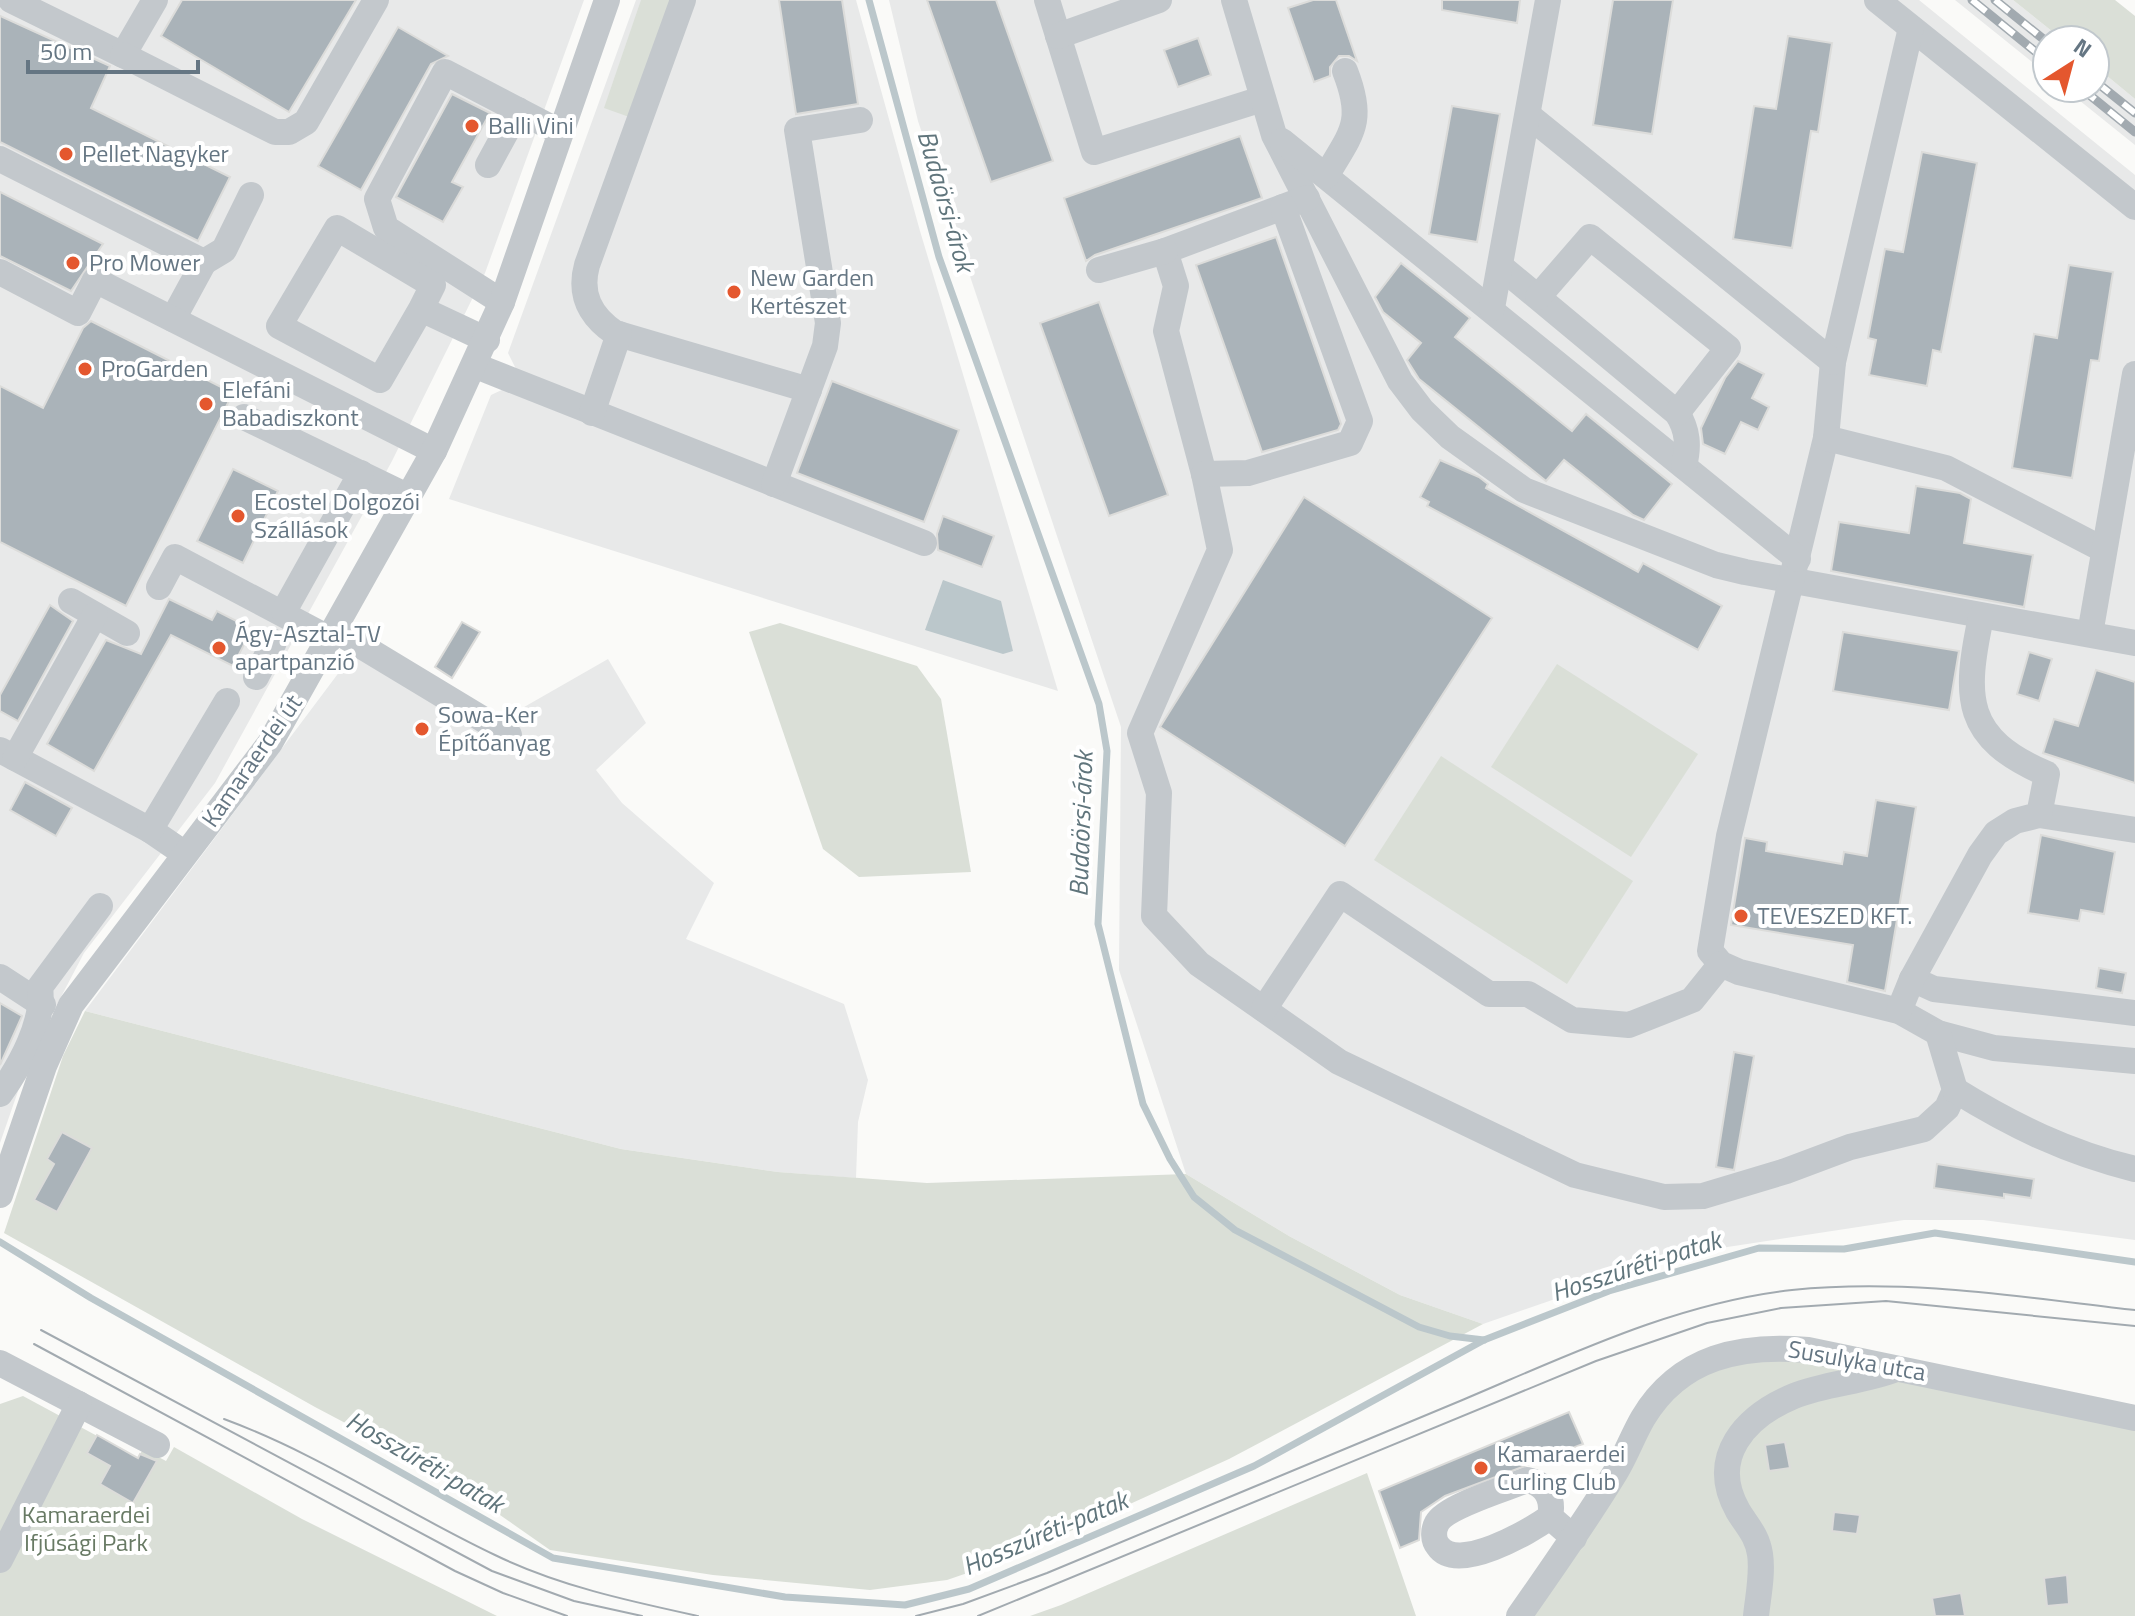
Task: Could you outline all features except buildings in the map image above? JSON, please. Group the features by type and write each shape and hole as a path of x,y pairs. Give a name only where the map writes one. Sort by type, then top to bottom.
{"street":[{"path":"11,0 275,132 289,132 306,122 376,0"},
{"path":"123,55 155,0"},
{"name":"Kamaraerdei út","path":"0,1195 44,1066 71,1005 270,743 434,451 476,366 502,302 607,0"},
{"path":"683,0 584,278 583,289 594,315 619,334 809,390"},
{"path":"1047,0 1094,152 1262,99"},
{"path":"1058,36 1159,0"},
{"path":"1204,474 1248,473 1350,443 1358,432 1360,421 1234,0"},
{"path":"1492,308 1548,0"},
{"path":"1877,0 2135,207"},
{"path":"1911,28 1833,362 1826,438 1729,836 1710,951 1721,964 1739,972 1899,1011 1938,1033 1994,1048 2135,1061"},
{"path":"1326,176 1348,140 1356,117 1355,99 1345,71"},
{"path":"502,302 386,228 377,199 445,72 560,132"},
{"path":"488,165 518,110"},
{"path":"1528,115 1833,362"},
{"path":"774,484 809,390 828,323 797,130 860,120"},
{"path":"1274,135 1684,466 1795,571"},
{"path":"0,159 204,262"},
{"path":"173,319 204,262 224,250 251,195"},
{"path":"1099,270 1165,251 1295,203"},
{"path":"1295,203 1400,381 1422,410 1450,437 1524,490 1716,565 1795,571 1981,617 2135,643"},
{"path":"337,228 433,285 421,309 380,380 279,326 337,228"},
{"path":"1538,297 1590,237 1728,348 1677,413"},
{"path":"1165,251 1176,286 1166,331 1204,474 1220,550 1140,733 1159,793 1154,916 1199,964 1339,1062 1575,1175 1664,1197 1703,1196 1786,1171 1850,1147 1924,1129 1947,1108 1955,1090 1938,1033"},
{"path":"1500,266 1677,413 1685,425 1687,440 1684,466"},
{"path":"0,272 78,313 95,280 434,451"},
{"path":"421,309 487,340"},
{"path":"592,413 619,334"},
{"path":"476,366 924,543"},
{"path":"2090,634 2135,374"},
{"path":"244,417 409,497"},
{"path":"1826,438 1946,468 2104,550"},
{"path":"284,611 361,473"},
{"path":"159,587 175,557 333,635 509,735"},
{"path":"71,601 127,633"},
{"path":"95,615 7,754 150,830 185,854"},
{"path":"1981,617 1969,678 1970,696 1976,714 2001,749 2047,774 2039,815"},
{"path":"256,677 274,642"},
{"path":"150,830 227,701"},
{"path":"1899,1011 1912,979 1980,855 1996,833 2015,821 2039,815 2135,830"},
{"path":"1264,1009 1340,894 1489,994 1528,994 1572,1020 1629,1025 1692,1000 1721,964"},
{"path":"0,1094 15,1072 43,1005 40,987 100,906"},
{"path":"0,977 43,1005"},
{"path":"1912,979 1934,989 2135,1013"},
{"path":"1955,1090 2009,1123 2052,1143 2082,1156 2135,1169"},
{"name":"Susulyka utca","path":"1519,1616 1616,1471 1650,1406 1684,1372 1713,1357 1773,1347 1899,1368 2135,1418"},
{"path":"0,1363 157,1445"},
{"path":"1756,1616 1760,1556 1753,1530 1738,1510 1731,1492 1731,1445 1746,1425 1794,1396 1899,1368"},
{"path":"0,1560 79,1404"},
{"path":"1550,1517 1574,1538"}],"shaded area":[{"path":"0,0 584,0 485,273 392,461 215,783 84,953 31,1054 0,1143"},
{"name":"New Garden Kertészet","path":"636,0 856,0 920,231 1058,691 449,499 491,395 506,388 518,373 508,353"},
{"path":"889,0 1919,0 2031,91 2031,104 2047,104 2135,175 2135,1240 1983,1220 1904,1220 1688,1253 1483,1324 1400,1295 1289,1236 1186,1174 1119,970 1121,727 918,121"},
{"path":"1955,0 2013,0 2043,24 2031,24 2031,61"},
{"path":"2111,79 2135,99 2135,145 2084,104 2111,104"},
{"path":"943,580 1001,601 1013,651 1003,654 925,630"},
{"path":"364,639 503,719 608,659 646,723 596,770 622,803 714,883 686,939 844,1004 868,1080 858,1122 856,1178 778,1172 621,1149 85,1011"}],"green space":[{"path":"641,0 675,0 632,118 604,108"},
{"path":"2013,0 2115,0 2135,16 2135,99 2111,79 2111,24 2043,24"},
{"path":"780,623 917,666 941,699 971,872 859,877 823,849 749,632"},
{"path":"1557,664 1698,754 1631,857 1491,767"},
{"path":"1441,756 1633,881 1567,984 1374,860"},
{"path":"85,1011 621,1149 778,1172 927,1183 1186,1174 1289,1236 1400,1295 1483,1324 1229,1459 1011,1558 947,1580 870,1590 713,1575 550,1550 440,1473 315,1407 4,1233 63,1056"},
{"path":"1785,1352 2135,1418 2135,1616 1507,1616 1611,1463 1696,1371"},
{"name":"Kamaraerdei Ifjúsági Park","path":"23,1396 138,1458 143,1449 166,1461 174,1447 302,1519 497,1616 0,1616 0,1404"},
{"path":"1367,1473 1416,1616 1030,1616 1061,1605"}],"waterway":[{"name":"Budaörsi-árok","path":"869,0 939,257 1099,704 1107,751 1098,924 1143,1104 1170,1159 1194,1197 1235,1230 1419,1327 1450,1336 1484,1340"},
{"name":"Hosszúréti-patak","path":"0,1242 91,1298 553,1558 785,1597 905,1605 969,1589 1254,1466 1484,1340 1609,1291 1759,1248 1844,1249 1935,1233 2135,1262"}],"tram line":[{"path":"916,1616 963,1604 1047,1573 1581,1350 1706,1306 1792,1290 1878,1286 2007,1295 2135,1310"},
{"path":"978,1616 1596,1361 1707,1323 1781,1308 1886,1301 2135,1326"},
{"path":"41,1330 492,1571 574,1601 642,1616"},
{"path":"34,1344 455,1571 503,1593 567,1616"},
{"path":"224,1419 294,1449 519,1566 595,1592 698,1616"}],"railway":[{"path":"1972,0 2031,48"},
{"path":"1995,0 2031,29"},
{"path":"2111,94 2135,113"},
{"path":"2101,104 2135,132"}],"place":[{"name":"Balli Vini","path":"472,126"},
{"name":"Pellet Nagyker","path":"66,154"},
{"name":"Pro Mower","path":"73,263"},
{"name":"New Garden Kertészet","path":"734,292"},
{"name":"ProGarden","path":"85,369"},
{"name":"Elefáni Babadiszkont","path":"206,404"},
{"name":"Ecostel Dolgozói Szállások","path":"238,516"},
{"name":"Ágy-Asztal-TV apartpanzió","path":"219,648"},
{"name":"Sowa-Ker Építőanyag","path":"422,729"},
{"name":"TEVESZED KFT.","path":"1741,916"},
{"name":"Kamaraerdei Curling Club","path":"1481,1468"}]}
